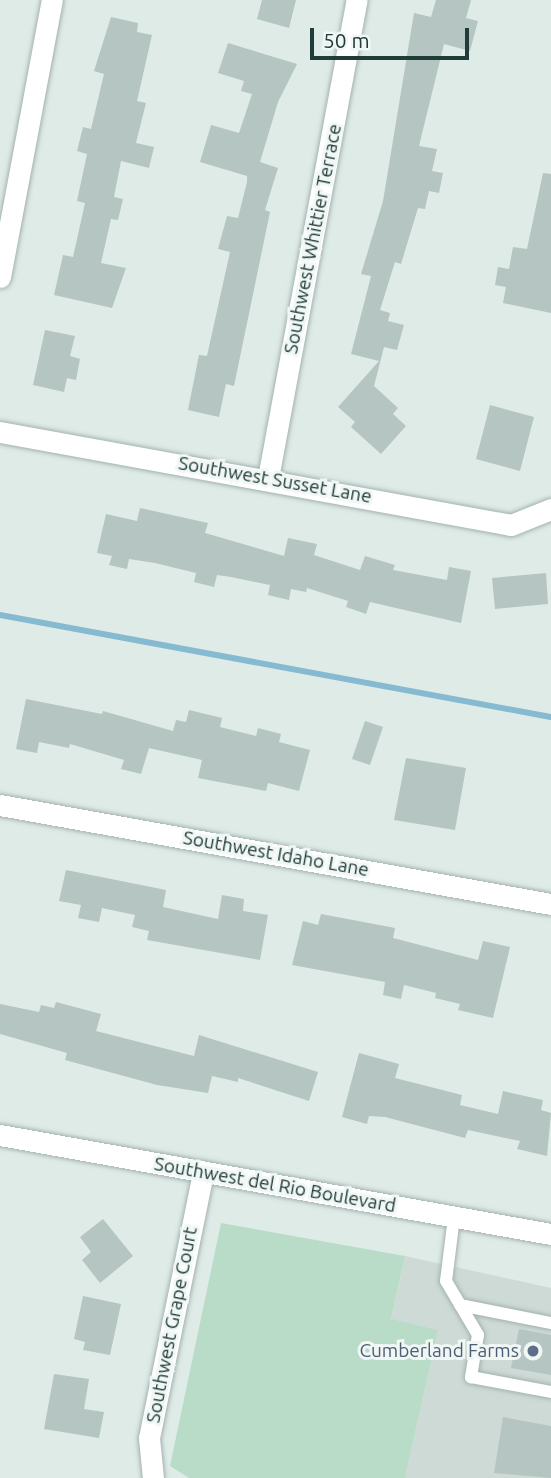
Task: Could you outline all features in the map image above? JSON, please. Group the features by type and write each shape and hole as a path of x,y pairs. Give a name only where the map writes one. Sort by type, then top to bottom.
{"street":[{"path":"0,277 52,0"},
{"name":"Southwest Whittier Terrace","path":"268,478 357,0"},
{"name":"Southwest Susset Lane","path":"0,432 268,478 512,524 549,511"},
{"name":"Southwest Idaho Lane","path":"0,805 551,904"},
{"name":"Southwest del Rio Boulevard","path":"0,1135 551,1234"},
{"name":"Southwest Grape Court","path":"153,1478 149,1438 203,1173"}],"lane":[{"path":"454,1217 446,1281 478,1335 471,1377 551,1392"},
{"path":"460,1305 551,1323"}],"shaded area":[{"path":"405,1256 551,1288 551,1478 405,1478 438,1330 391,1320"}],"green space":[{"path":"221,1223 405,1256 391,1319 438,1330 405,1478 189,1478 170,1466"}],"building":[{"path":"262,0 296,0 289,28 257,19"},
{"path":"436,0 471,0 466,18 478,21 470,51 444,44 419,146 437,149 432,171 443,173 439,193 429,191 425,209 418,208 401,264 395,262 380,310 390,313 388,321 404,325 397,350 384,347 374,386 398,408 393,414 406,426 381,454 351,427 355,422 338,407 379,361 351,354 371,276 361,274 383,201 414,13 431,17"},
{"path":"111,17 138,23 137,32 152,35 137,101 146,103 136,143 154,147 149,168 121,161 114,197 123,199 118,220 111,219 101,263 126,268 112,308 54,295 63,255 73,257 85,203 77,201 87,154 77,151 83,127 91,129 104,74 94,71"},
{"path":"228,43 297,64 278,102 260,162 278,168 265,210 270,212 234,386 226,384 219,417 188,410 199,355 207,356 230,252 218,249 227,216 238,218 247,182 247,176 200,162 211,125 239,133 252,94 241,91 244,81 218,73"},
{"path":"543,173 551,174 551,313 503,303 506,287 495,285 498,267 509,269 513,247 527,249"},
{"path":"45,330 75,336 70,356 80,359 76,380 67,378 64,392 33,385"},
{"path":"490,405 534,417 520,471 476,459"},
{"path":"140,508 208,523 205,533 284,556 288,538 317,544 314,555 360,570 365,556 395,565 393,570 447,580 449,567 471,571 461,623 370,602 366,614 346,607 348,601 307,588 306,592 291,589 289,600 268,595 270,585 231,577 217,575 214,587 194,582 196,573 155,563 129,559 127,569 109,565 112,556 97,553 106,514 137,521"},
{"path":"546,573 548,604 495,609 492,578"},
{"path":"26,699 102,714 103,711 173,731 176,720 186,722 189,710 222,718 220,727 256,736 258,728 281,734 279,742 310,750 299,791 268,783 266,791 198,778 202,760 149,748 141,774 121,769 124,760 70,744 69,748 39,742 37,753 16,749"},
{"path":"365,721 383,727 370,765 352,759"},
{"path":"406,758 466,768 455,830 394,820"},
{"path":"66,870 166,890 163,907 218,919 222,895 244,899 243,911 268,915 260,960 147,940 149,931 132,927 135,915 102,908 99,922 78,918 81,905 59,901"},
{"path":"321,914 395,928 393,938 478,960 483,941 510,947 493,1018 458,1010 460,1004 435,998 436,993 404,985 401,999 383,995 385,982 292,965 303,921 318,925"},
{"path":"56,1002 101,1014 96,1031 194,1056 199,1035 318,1072 309,1101 238,1078 238,1082 212,1076 208,1093 157,1085 65,1060 67,1053 0,1034 0,1004 39,1012 41,1005 54,1008"},
{"path":"359,1053 399,1064 395,1078 462,1095 460,1105 498,1114 503,1091 543,1100 541,1110 551,1113 547,1156 517,1149 520,1141 468,1130 465,1138 385,1117 369,1116 367,1124 342,1117"},
{"path":"103,1219 133,1256 100,1283 82,1260 91,1252 80,1237"},
{"path":"83,1296 121,1304 110,1355 83,1350 85,1342 74,1339"},
{"name":"Cumberland Farms","path":"519,1329 551,1335 551,1375 511,1368"},
{"path":"54,1374 89,1379 84,1409 104,1412 99,1438 44,1429"},
{"path":"503,1417 551,1426 551,1478 494,1473"}],"waterway":[{"path":"0,615 551,717"}],"place":[{"name":"Cumberland Farms","path":"533,1351"}]}
